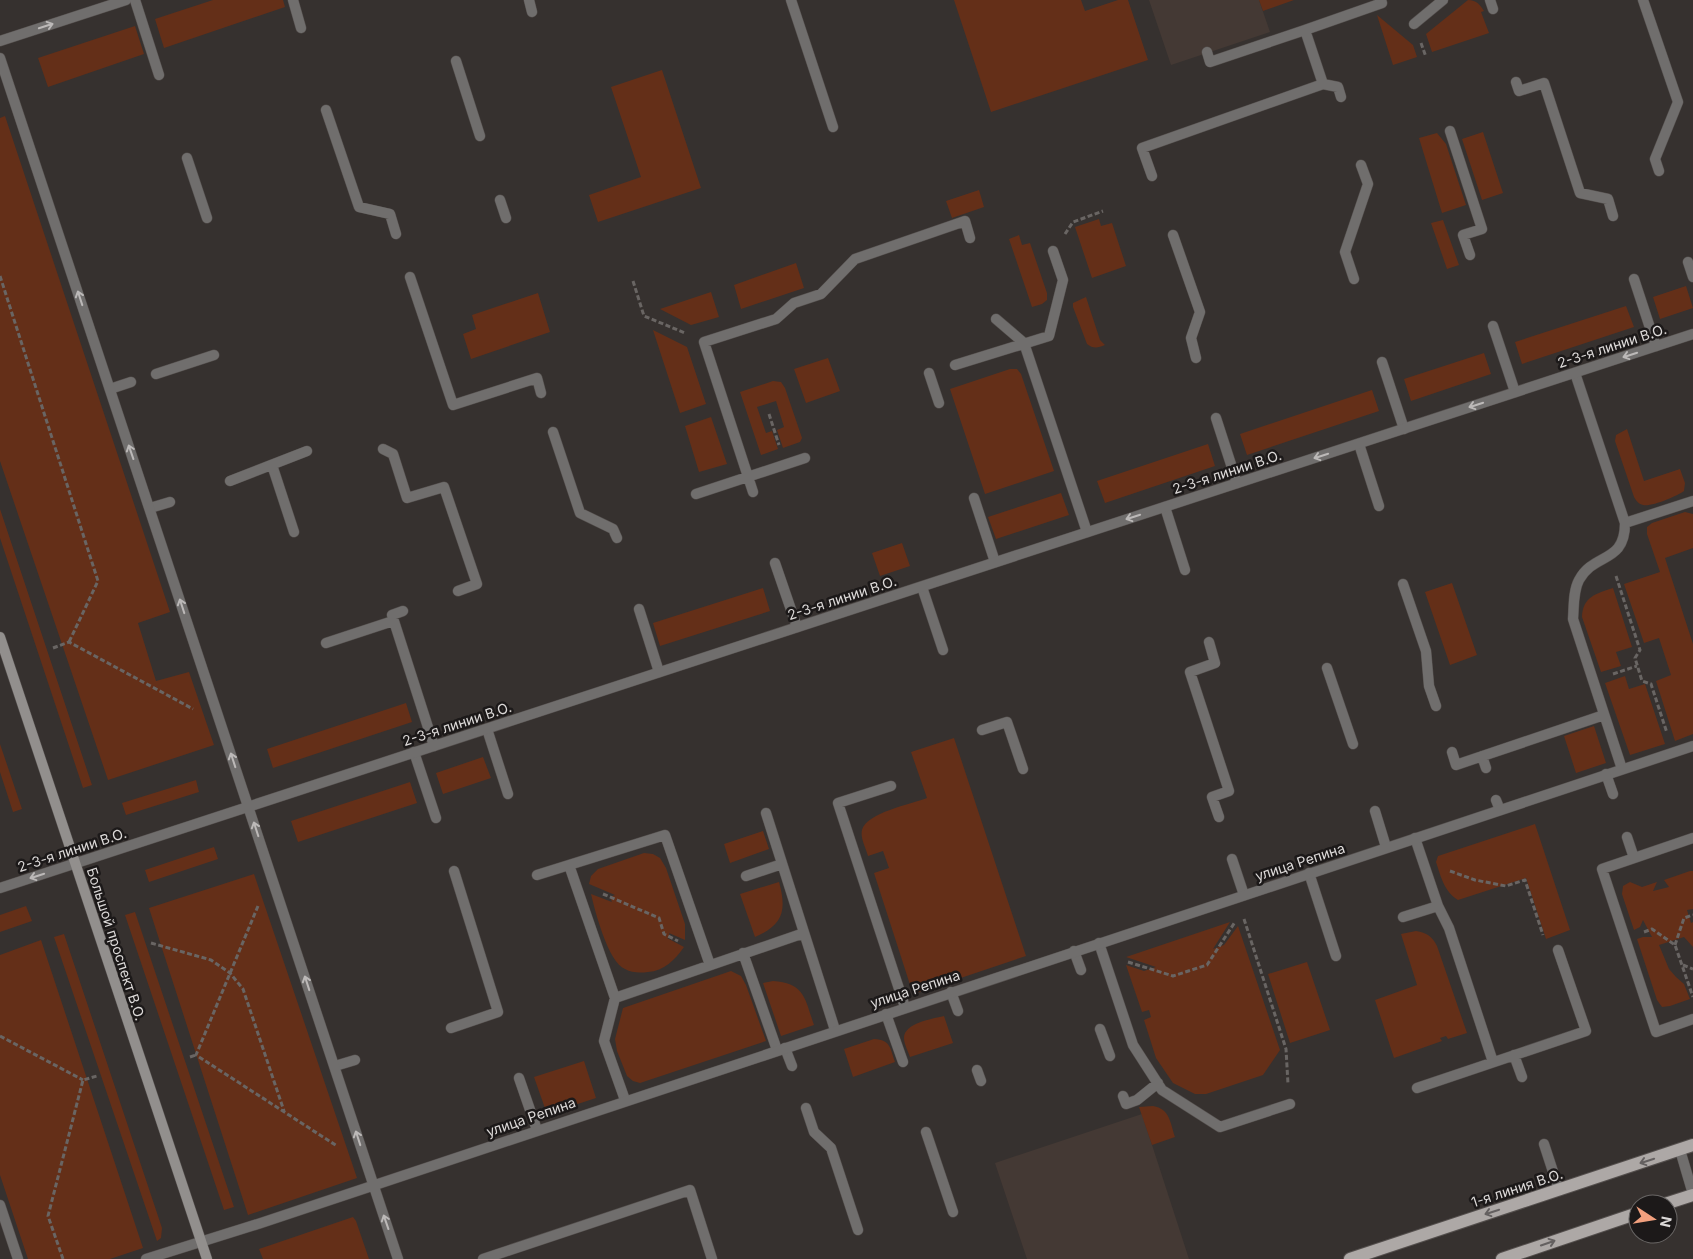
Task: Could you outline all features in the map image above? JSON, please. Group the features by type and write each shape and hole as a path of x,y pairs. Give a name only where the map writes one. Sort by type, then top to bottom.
{"main road":[{"name":"Большой проспект В.О.","path":"0,637 206,1259"},
{"name":"1-я линия В.О.","path":"1350,1259 1693,1145"},
{"path":"1678,1200 1693,1194"},
{"path":"1502,1259 1628,1216"}],"street":[{"path":"0,41 126,0"},
{"path":"135,0 159,75"},
{"path":"292,0 302,28"},
{"path":"529,0 532,12"},
{"path":"791,0 833,127"},
{"path":"1208,52 1210,62 1382,3 1382,0"},
{"path":"1414,24 1443,0"},
{"path":"1643,0 1678,102 1655,159 1659,171"},
{"path":"1305,30 1324,84"},
{"path":"0,58 398,1259"},
{"path":"456,61 480,136"},
{"path":"1516,82 1520,91 1544,83 1580,193 1608,200 1613,216"},
{"path":"1152,176 1142,148 1324,84 1338,87 1341,97"},
{"path":"326,110 359,207 390,214 396,234"},
{"path":"1450,132 1482,229 1463,235 1470,255"},
{"path":"187,158 207,218"},
{"path":"1354,279 1345,252 1368,184 1361,164"},
{"path":"500,200 506,218"},
{"path":"753,492 704,342 776,319 794,303 821,294 856,259 965,221 970,238"},
{"path":"1172,235 1200,312 1190,338 1196,358"},
{"path":"954,365 1049,336 1063,280 1053,251"},
{"path":"1688,262 1693,277"},
{"path":"410,277 453,405 537,378 541,393"},
{"path":"1634,279 1656,346"},
{"path":"996,319 1024,343 1087,532"},
{"path":"1493,326 1515,392"},
{"name":"2-3-я линии В.О.","path":"0,888 1693,334"},
{"path":"156,374 214,355"},
{"path":"1382,362 1404,429"},
{"path":"929,373 939,403"},
{"path":"1575,373 1625,523 1625,534 1619,548 1609,557 1591,566 1579,580 1574,597 1573,618 1622,769"},
{"path":"110,389 131,382"},
{"path":"1216,418 1237,483"},
{"path":"553,432 580,513 614,528 617,538"},
{"path":"1358,444 1379,506"},
{"path":"384,449 393,454 407,498 444,487 477,584 458,591"},
{"path":"230,481 307,452"},
{"path":"696,494 805,458"},
{"path":"272,465 294,532"},
{"path":"974,498 995,562"},
{"path":"1625,523 1693,501"},
{"path":"150,508 170,502"},
{"path":"1165,507 1185,570"},
{"path":"775,563 797,627"},
{"path":"1403,584 1426,652 1429,686 1436,706"},
{"path":"922,586 943,650"},
{"path":"639,609 660,672"},
{"path":"403,611 392,615 434,746"},
{"path":"326,643 394,621"},
{"path":"1209,642 1215,663 1190,672 1229,791 1212,797 1219,817"},
{"path":"1327,668 1353,744"},
{"path":"1452,752 1456,765 1604,716"},
{"path":"982,730 1007,722 1023,769"},
{"path":"486,729 508,794"},
{"name":"улица Репина","path":"146,1259 1415,838 1498,805 1606,774 1693,746"},
{"path":"414,752 436,818"},
{"path":"1482,756 1486,768"},
{"path":"1606,774 1613,794"},
{"path":"891,786 838,804 905,1007"},
{"path":"1375,811 1386,847"},
{"path":"766,813 835,1030"},
{"path":"537,874 665,835 710,965"},
{"path":"1627,837 1634,858"},
{"path":"1415,838 1438,906 1449,928 1493,1062"},
{"path":"1693,838 1602,869 1656,1032 1693,1019"},
{"path":"1232,858 1240,896"},
{"path":"746,876 782,864"},
{"path":"569,865 615,998 604,1041 624,1100"},
{"path":"451,1028 498,1012 454,871"},
{"path":"1309,873 1336,956"},
{"path":"1403,917 1438,906"},
{"path":"615,998 804,933"},
{"path":"1099,943 1134,1045 1162,1090 1220,1127 1290,1104"},
{"path":"1417,1088 1586,1032 1558,950"},
{"path":"1074,951 1081,970"},
{"path":"743,953 781,1049 792,1066"},
{"path":"951,992 958,1011"},
{"path":"886,1014 904,1062"},
{"path":"1100,1029 1110,1056"},
{"path":"1514,1055 1522,1077"},
{"path":"335,1066 355,1060"},
{"path":"977,1070 981,1081"},
{"path":"520,1078 537,1130"},
{"path":"1123,1096 1126,1104 1137,1100 1158,1083"},
{"path":"806,1108 814,1132 831,1148 858,1230"},
{"path":"926,1132 953,1212"},
{"path":"1544,1144 1559,1190"},
{"path":"1680,1150 1693,1194"},
{"path":"483,1259 690,1190 712,1259"},
{"path":"0,1205 18,1259"}],"path":[{"path":"1053,251 1073,222 1103,211"},
{"path":"0,276 98,581 69,642 52,648"},
{"path":"633,281 644,316 704,342"},
{"path":"769,414 786,465"},
{"path":"1609,557 1640,650 1635,658 1642,681 1651,684 1673,752"},
{"path":"69,642 198,712"},
{"path":"1422,858 1446,870 1475,880 1506,886 1525,880 1546,942 1558,950"},
{"path":"574,882 659,918 664,934 706,954"},
{"path":"1099,943 1125,961 1173,976 1207,965 1235,923 1240,896"},
{"path":"1240,896 1286,1049 1290,1104"},
{"path":"190,1057 196,1055 259,905"},
{"path":"1675,946 1684,918 1693,915"},
{"path":"1625,938 1652,929 1675,946 1693,997"},
{"path":"151,943 212,960 230,973 243,989 284,1111"},
{"path":"1683,965 1693,969"},
{"path":"0,1036 83,1080 97,1076"},
{"path":"196,1055 340,1148"},
{"path":"63,1259 48,1216 83,1080"}],"shaded area":[{"path":"213,0 283,0 285,7 164,48 155,19"},
{"path":"954,0 1081,0 1085,11 1118,0 1128,0 1148,60 991,112"},
{"path":"1149,0 1259,0 1270,32 1171,65"},
{"path":"1259,0 1294,0 1263,11"},
{"path":"1468,0 1476,2 1484,11 1481,12 1489,33 1432,52 1426,34"},
{"path":"1377,15 1413,45 1417,57 1393,65"},
{"path":"135,26 144,54 48,87 38,58"},
{"path":"662,70 701,188 598,222 589,195 641,177 611,87"},
{"path":"5,116 170,612 138,623 156,681 189,672 214,745 108,780 0,461 0,118"},
{"path":"1483,132 1503,193 1482,200 1462,139"},
{"path":"1437,133 1446,144 1466,205 1442,213 1419,138"},
{"path":"979,190 984,207 952,218 946,201"},
{"path":"1099,219 1101,226 1112,223 1126,266 1092,278 1075,227"},
{"path":"1443,220 1459,265 1447,269 1431,223"},
{"path":"1019,235 1022,245 1030,243 1047,293 1047,300 1042,304 1032,307 1009,239"},
{"path":"796,263 804,288 741,309 734,285"},
{"path":"1686,286 1693,308 1660,319 1653,297"},
{"path":"711,292 719,317 691,325 660,309"},
{"path":"538,293 550,332 471,359 463,334 476,329 472,315"},
{"path":"1086,297 1100,340 1105,345 1100,347 1093,347 1087,344 1073,307 1073,303"},
{"path":"1626,306 1634,327 1522,364 1515,342"},
{"path":"653,330 687,347 706,404 680,413"},
{"path":"1484,353 1491,374 1411,401 1404,379"},
{"path":"828,358 840,391 806,403 794,369"},
{"path":"1010,369 1017,369 1021,374 1054,471 985,494 950,389"},
{"path":"773,381 781,382 785,388 802,438 800,442 783,448 777,430 784,427 776,401 757,407 766,433 772,431 778,449 761,455 740,392"},
{"path":"1372,390 1379,411 1247,455 1240,434"},
{"path":"711,417 727,464 699,472 685,426"},
{"path":"1627,429 1644,481 1680,469 1685,483 1684,491 1658,503 1643,505 1637,501 1615,441 1616,435"},
{"path":"1208,444 1215,466 1105,503 1097,481"},
{"path":"1061,493 1069,515 996,539 988,517"},
{"path":"0,509 92,785 83,788 0,538"},
{"path":"1685,512 1693,514 1693,548 1665,558 1693,644 1693,734 1675,741 1656,681 1671,675 1659,638 1644,643 1624,584 1660,572 1647,534 1647,527 1652,523"},
{"path":"902,543 910,566 880,576 872,553"},
{"path":"1452,583 1477,655 1450,665 1425,592"},
{"path":"763,588 770,611 660,646 653,623"},
{"path":"1613,588 1632,647 1616,652 1621,666 1601,672 1582,617 1583,610 1585,604 1592,597"},
{"path":"1625,676 1629,689 1645,684 1665,744 1630,755 1605,683"},
{"path":"406,703 412,722 273,768 267,749"},
{"path":"1594,726 1606,763 1576,773 1564,736"},
{"path":"954,738 1026,956 913,994 874,873 889,868 883,851 868,856 862,840 862,830 865,824 880,814 927,798 911,752"},
{"path":"0,744 22,809 13,812 0,772"},
{"path":"483,757 491,778 443,794 436,773"},
{"path":"196,780 199,792 126,815 122,803"},
{"path":"410,782 417,803 298,842 291,821"},
{"path":"1535,824 1570,930 1546,939 1526,878 1458,900 1446,888 1436,862 1438,856"},
{"path":"763,831 769,849 730,863 724,844"},
{"path":"214,847 218,859 149,882 145,870"},
{"path":"644,853 653,854 660,858 666,868 685,924 685,940 669,933 670,937 667,938 684,947 681,952 664,967 654,971 639,973 625,969 613,957 603,935 591,894 612,902 610,897 615,895 589,884 591,876 598,869"},
{"path":"1693,871 1693,909 1687,910 1691,923 1693,922 1693,947 1684,937 1659,945 1669,969 1684,984 1690,999 1662,1007 1657,1000 1637,939 1652,937 1643,920 1640,927 1634,930 1622,894 1623,886 1630,882 1642,887 1657,882 1653,891 1669,887 1664,880"},
{"path":"254,874 357,1178 248,1215 149,908"},
{"path":"779,882 783,901 780,916 772,927 755,937 740,894"},
{"path":"26,906 32,921 0,932 0,915"},
{"path":"135,912 234,1207 224,1210 125,915"},
{"path":"1230,922 1213,949 1224,945 1238,926 1280,1050 1263,1075 1206,1094 1195,1094 1173,1083 1156,1058 1144,1020 1151,1017 1149,1010 1142,1012 1126,965 1144,971 1156,967 1126,957"},
{"path":"1416,931 1429,936 1437,946 1467,1033 1448,1039 1446,1036 1440,1038 1442,1041 1394,1058 1375,1000 1417,985 1401,934"},
{"path":"64,934 162,1228 161,1238 157,1241 54,937"},
{"path":"41,940 143,1248 110,1259 28,1259 0,1175 0,955"},
{"path":"1307,962 1330,1030 1290,1043 1268,974"},
{"path":"731,971 741,976 746,985 766,1041 640,1083 633,1081 627,1076 617,1051 615,1039 623,1008"},
{"path":"773,981 784,982 798,989 806,1000 814,1025 781,1036 763,983"},
{"path":"944,1016 953,1043 910,1057 905,1045 905,1033 913,1025"},
{"path":"874,1039 887,1043 895,1062 853,1077 844,1049"},
{"path":"584,1061 596,1098 547,1114 534,1077"},
{"path":"1153,1106 1166,1113 1175,1137 1152,1145 1139,1107"},
{"path":"1142,1114 1189,1259 1027,1259 995,1163"},
{"path":"353,1217 369,1259 263,1259 259,1249"}]}
